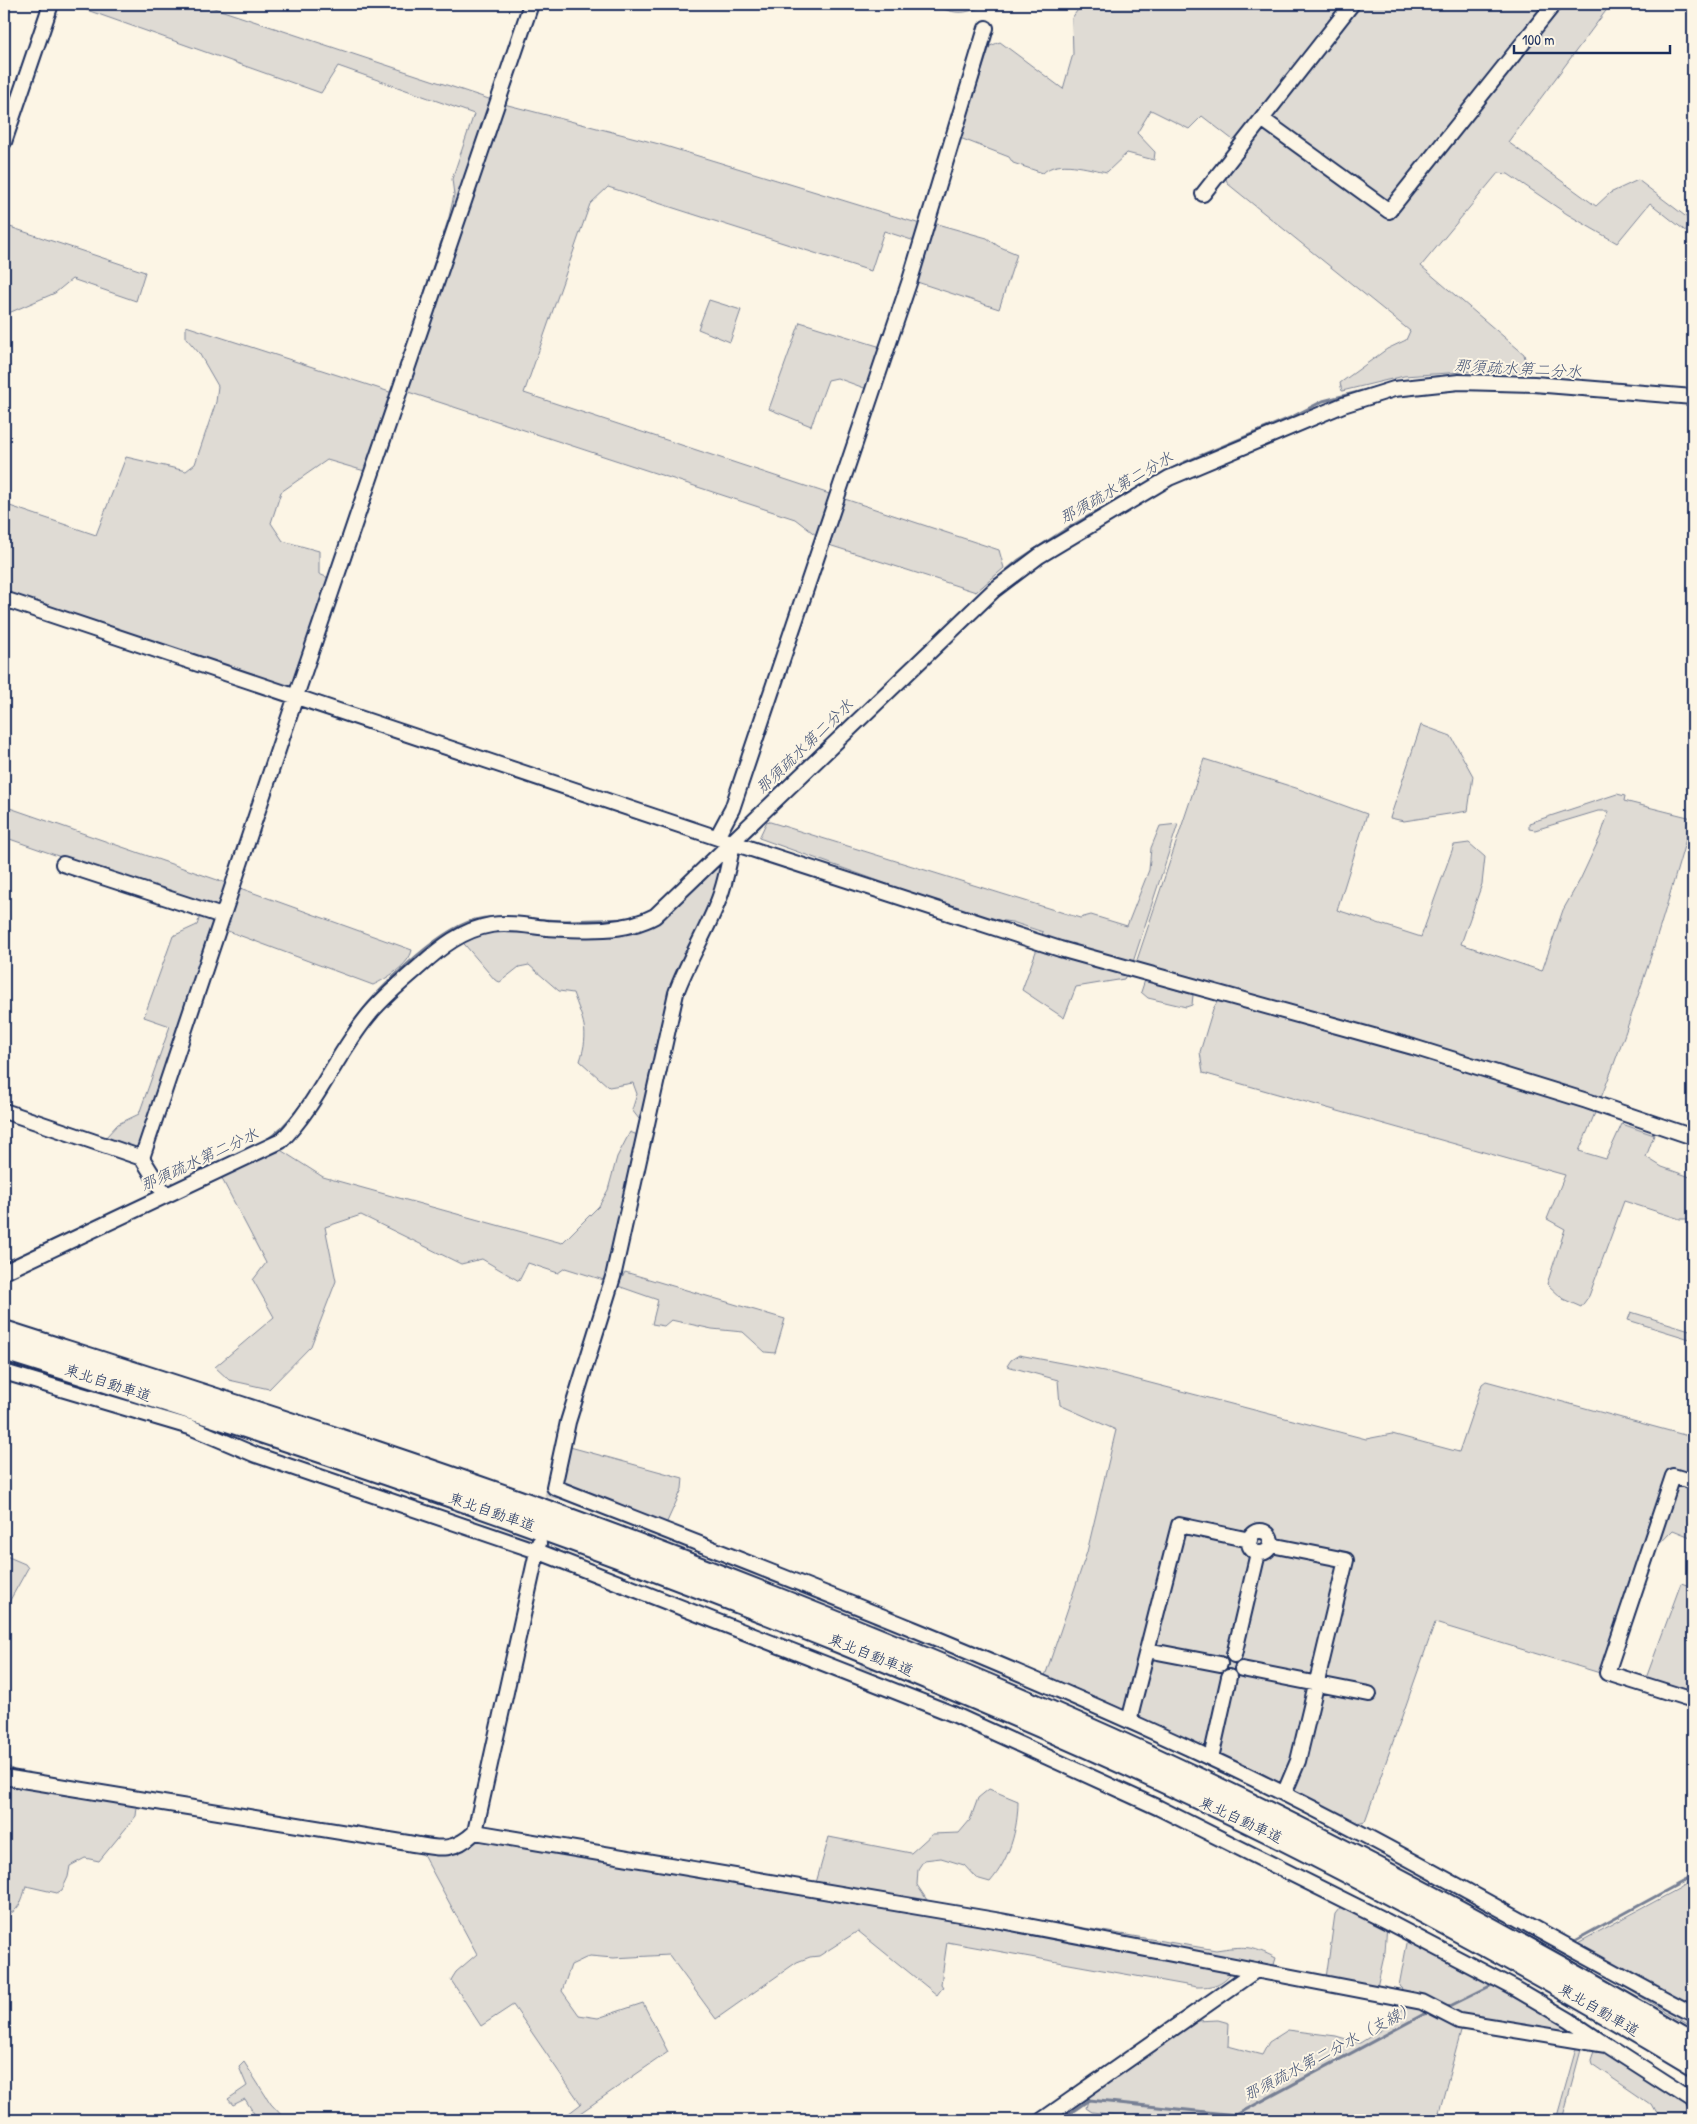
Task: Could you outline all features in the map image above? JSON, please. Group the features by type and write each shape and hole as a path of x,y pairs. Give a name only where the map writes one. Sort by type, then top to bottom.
{"highway":[{"name":"東北自動車道","path":"4,1331 318,1432 530,1506 673,1557 947,1667 1073,1722 1275,1816 1496,1932 1617,1998 1693,2043"},
{"name":"東北自動車道","path":"4,1350 312,1449 525,1523 668,1574 942,1684 1069,1739 1277,1837 1498,1953 1609,2014 1693,2065"}],"street":[{"path":"4,142 51,4"},
{"path":"142,1158 296,696 531,4"},
{"path":"1203,194 1352,4"},
{"path":"1262,119 1389,211 1554,4"},
{"path":"717,837 732,809 910,280 986,28"},
{"path":"4,1272 281,1141 300,1120 367,1016 438,949 465,932 492,924 600,929 622,928 644,922 655,916 994,590 1039,556 1169,478 1344,404 1394,389 1459,382 1534,384 1693,396"},
{"path":"4,599 733,843 1060,949 1413,1046 1693,1137"},
{"path":"733,843 727,875 719,899 685,968 676,993 613,1277 568,1422 554,1488 1028,1676 1211,1758 1420,1865 1693,2014"},
{"path":"63,864 222,916"},
{"path":"4,1111 142,1158 165,1195"},
{"path":"4,1372 190,1427 256,1455 538,1547 865,1674 1233,1844 1516,1988 1570,2020 1693,2101"},
{"path":"1693,1482 1673,1476 1607,1673 1693,1700"},
{"path":"1129,1721 1179,1525 1250,1540"},
{"path":"1264,1532 1269,1536 1271,1545 1267,1552 1258,1553 1250,1547 1250,1540 1255,1533 1264,1532"},
{"path":"1271,1545 1346,1560 1298,1761 1284,1794"},
{"path":"4,1777 433,1847 457,1846 464,1843 475,1832 538,1547"},
{"path":"1234,1655 1258,1553"},
{"path":"1147,1650 1220,1664"},
{"path":"1234,1655 1241,1660 1242,1669 1236,1676 1229,1677 1223,1674 1220,1664 1224,1657 1234,1655"},
{"path":"1242,1669 1369,1694"},
{"path":"1211,1758 1229,1677"},
{"path":"475,1832 1001,1920 1422,2002 1459,2021 1606,2045"},
{"path":"1042,2120 1256,1971"}],"shaded area":[{"path":"70,4 202,4 504,104 659,144 930,227 937,224 987,238 998,246 1017,254 999,309 917,282 914,279 924,244 884,231 871,271 608,187 590,204 524,393 999,550 1004,568 976,592 829,545 795,519 393,387 449,217 454,195 452,179 474,114 338,66 321,93"},
{"path":"928,4 989,4 965,12 953,12"},
{"path":"1082,4 1611,4 1508,142 1596,206 1610,193 1638,180 1693,222 1693,237 1650,203 1617,243 1567,214 1508,174 1498,173 1421,266 1524,354 1526,363 1519,372 1477,371 1404,376 1342,391 1340,383 1387,349 1406,340 1410,331 1228,184 1226,179 1246,150 1202,116 1189,129 1151,110 1137,133 1155,152 1154,160 1127,153 1107,172 1065,165 1057,166 1043,173 1013,163 1009,157 960,138 990,46 1000,42 1063,89 1073,54 1072,18"},
{"path":"4,225 145,272 136,301 72,279 55,293 4,315"},
{"path":"709,300 741,310 730,342 698,329"},
{"path":"800,322 881,347 867,389 837,378 828,380 811,426 769,409"},
{"path":"186,326 396,394 368,472 327,460 281,492 271,523 283,541 319,551 319,574 331,579 296,684 288,688 4,595 4,504 96,535 126,457 186,471 195,464 216,402 218,386 199,353 186,338"},
{"path":"1421,725 1451,736 1473,776 1468,811 1404,821 1390,818"},
{"path":"1204,759 1296,788 1367,814 1337,910 1421,937 1454,845 1469,843 1485,857 1482,884 1461,944 1542,971 1563,910 1580,880 1601,835 1609,811 1598,811 1535,830 1529,829 1529,823 1617,794 1625,796 1624,801 1692,818 1627,1028 1579,1151 1606,1159 1622,1124 1654,1135 1646,1157 1662,1167 1693,1178 1693,1219 1680,1219 1624,1201 1589,1296 1581,1307 1563,1299 1547,1284 1565,1229 1547,1219 1565,1175 1203,1073 1200,1052 1213,1009 1222,994 1135,966"},
{"path":"4,806 229,884 140,1150 105,1138 118,1124 139,1114 170,1026 144,1017 173,936 197,925 203,907 4,837"},
{"path":"767,821 1080,918 1091,915 1127,926 1149,870 1151,848 1160,826 1178,824 1133,962 1124,979 1076,987 1064,1018 1022,990 1043,932 1012,922 982,918 759,838"},
{"path":"720,861 725,861 724,873 700,933 645,1117 639,1119 632,1110 637,1094 633,1083 609,1087 580,1061 585,1033 573,993 559,991 529,965 519,967 500,982 495,980 459,938 496,926 617,933 647,928"},
{"path":"240,888 412,950 410,956 396,971 373,985 225,930"},
{"path":"1145,980 1193,995 1192,1005 1186,1007 1148,998 1141,992"},
{"path":"630,1132 640,1136 607,1281 565,1268 558,1273 528,1263 519,1281 482,1259 461,1264 361,1215 325,1227 336,1281 311,1346 269,1389 229,1380 215,1367 274,1317 253,1280 266,1263 222,1179 225,1173 279,1149 323,1177 562,1243 599,1206 608,1190 617,1157"},
{"path":"625,1272 785,1319 775,1353 765,1352 743,1332 712,1329 671,1320 664,1326 652,1324 658,1300 618,1286"},
{"path":"1631,1312 1693,1331 1693,1340 1628,1320"},
{"path":"1019,1355 1104,1371 1366,1439 1392,1434 1459,1452 1482,1384 1486,1381 1688,1436 1693,1421 1693,1538 1673,1530 1635,1569 1600,1673 1435,1623 1365,1821 1357,1823 1105,1701 1045,1676 1087,1552 1116,1430 1060,1405 1058,1380 1007,1366 1011,1360"},
{"path":"570,1447 683,1478 682,1489 666,1524 560,1484"},
{"path":"4,1555 25,1564 28,1568 4,1611"},
{"path":"1681,1583 1693,1587 1693,1696 1645,1681"},
{"path":"4,1763 37,1787 132,1803 137,1807 136,1816 99,1861 85,1858 70,1866 68,1877 62,1890 57,1893 26,1886 19,1905 13,1912 4,1916"},
{"path":"989,1789 1018,1801 1018,1812 1011,1844 1002,1864 990,1882 976,1878 964,1865 941,1858 924,1860 918,1869 917,1885 927,1900 952,1920 997,1929 1019,1917 1216,1950 1247,1948 1276,1958 1273,1968 1232,1972 1224,1980 1216,1984 1197,1987 947,1942 941,1984 943,1987 937,1995 858,1931 819,1956 797,1962 716,2019 669,1955 613,1958 590,1956 571,1965 562,1991 579,2015 598,2018 643,2003 668,2052 570,2120 560,2120 581,2104 513,2005 481,2026 451,1980 456,1972 477,1954 423,1854 429,1848 475,1835 814,1890 829,1837 911,1853 932,1834 959,1833 970,1820 978,1798"},
{"path":"1693,1879 1693,2028 1566,1952 1572,1946 1680,1888"},
{"path":"1342,1905 1387,1924 1385,1952 1377,1987 1326,1978 1335,1914"},
{"path":"1408,1938 1516,1989 1579,2035 1462,2028 1437,2120 1161,2120 1092,2112 1086,2108 1090,2093 1196,2021 1218,2020 1229,2023 1228,2046 1262,2055 1269,2042 1288,2030 1336,2036 1360,2043 1392,2023 1403,2009 1406,1993 1399,1986"},
{"path":"1577,2045 1582,2046 1562,2120 1556,2120"},
{"path":"1595,2048 1607,2053 1691,2108 1687,2120 1659,2120 1650,2104 1592,2064 1591,2060"},
{"path":"244,2062 271,2104 286,2120 258,2120 245,2099 233,2105 228,2099 247,2086 239,2067"}],"waterway":[{"name":"那須疏水第二分水","path":"1397,382 1438,377"},
{"name":"那須疏水第二分水","path":"991,584 1019,560 1068,528 1181,464 1290,418 1323,401 1374,388"},
{"name":"那須疏水第二分水","path":"727,837 959,614"},
{"name":"那須疏水第二分水","path":"648,913 721,843"},
{"name":"那須疏水第二分水","path":"350,1028 373,998 424,950 459,926 478,919 498,918"},
{"name":"那須疏水第二分水","path":"527,919 563,921 631,919"},
{"name":"那須疏水第二分水","path":"267,1140 295,1113 331,1059"},
{"name":"那須疏水第二分水","path":"4,1264 69,1233"},
{"name":"那須疏水第二分水（支線）","path":"1574,1941 1693,1876"},
{"name":"那須疏水第二分水（支線）","path":"1446,2008 1492,1985"},
{"name":"那須疏水第二分水（支線）","path":"1060,2120 1089,2100 1236,2115 1430,2012"}],"tunnel":[{"path":"546,1518 554,1487"},
{"path":"866,1670 880,1623"}]}
